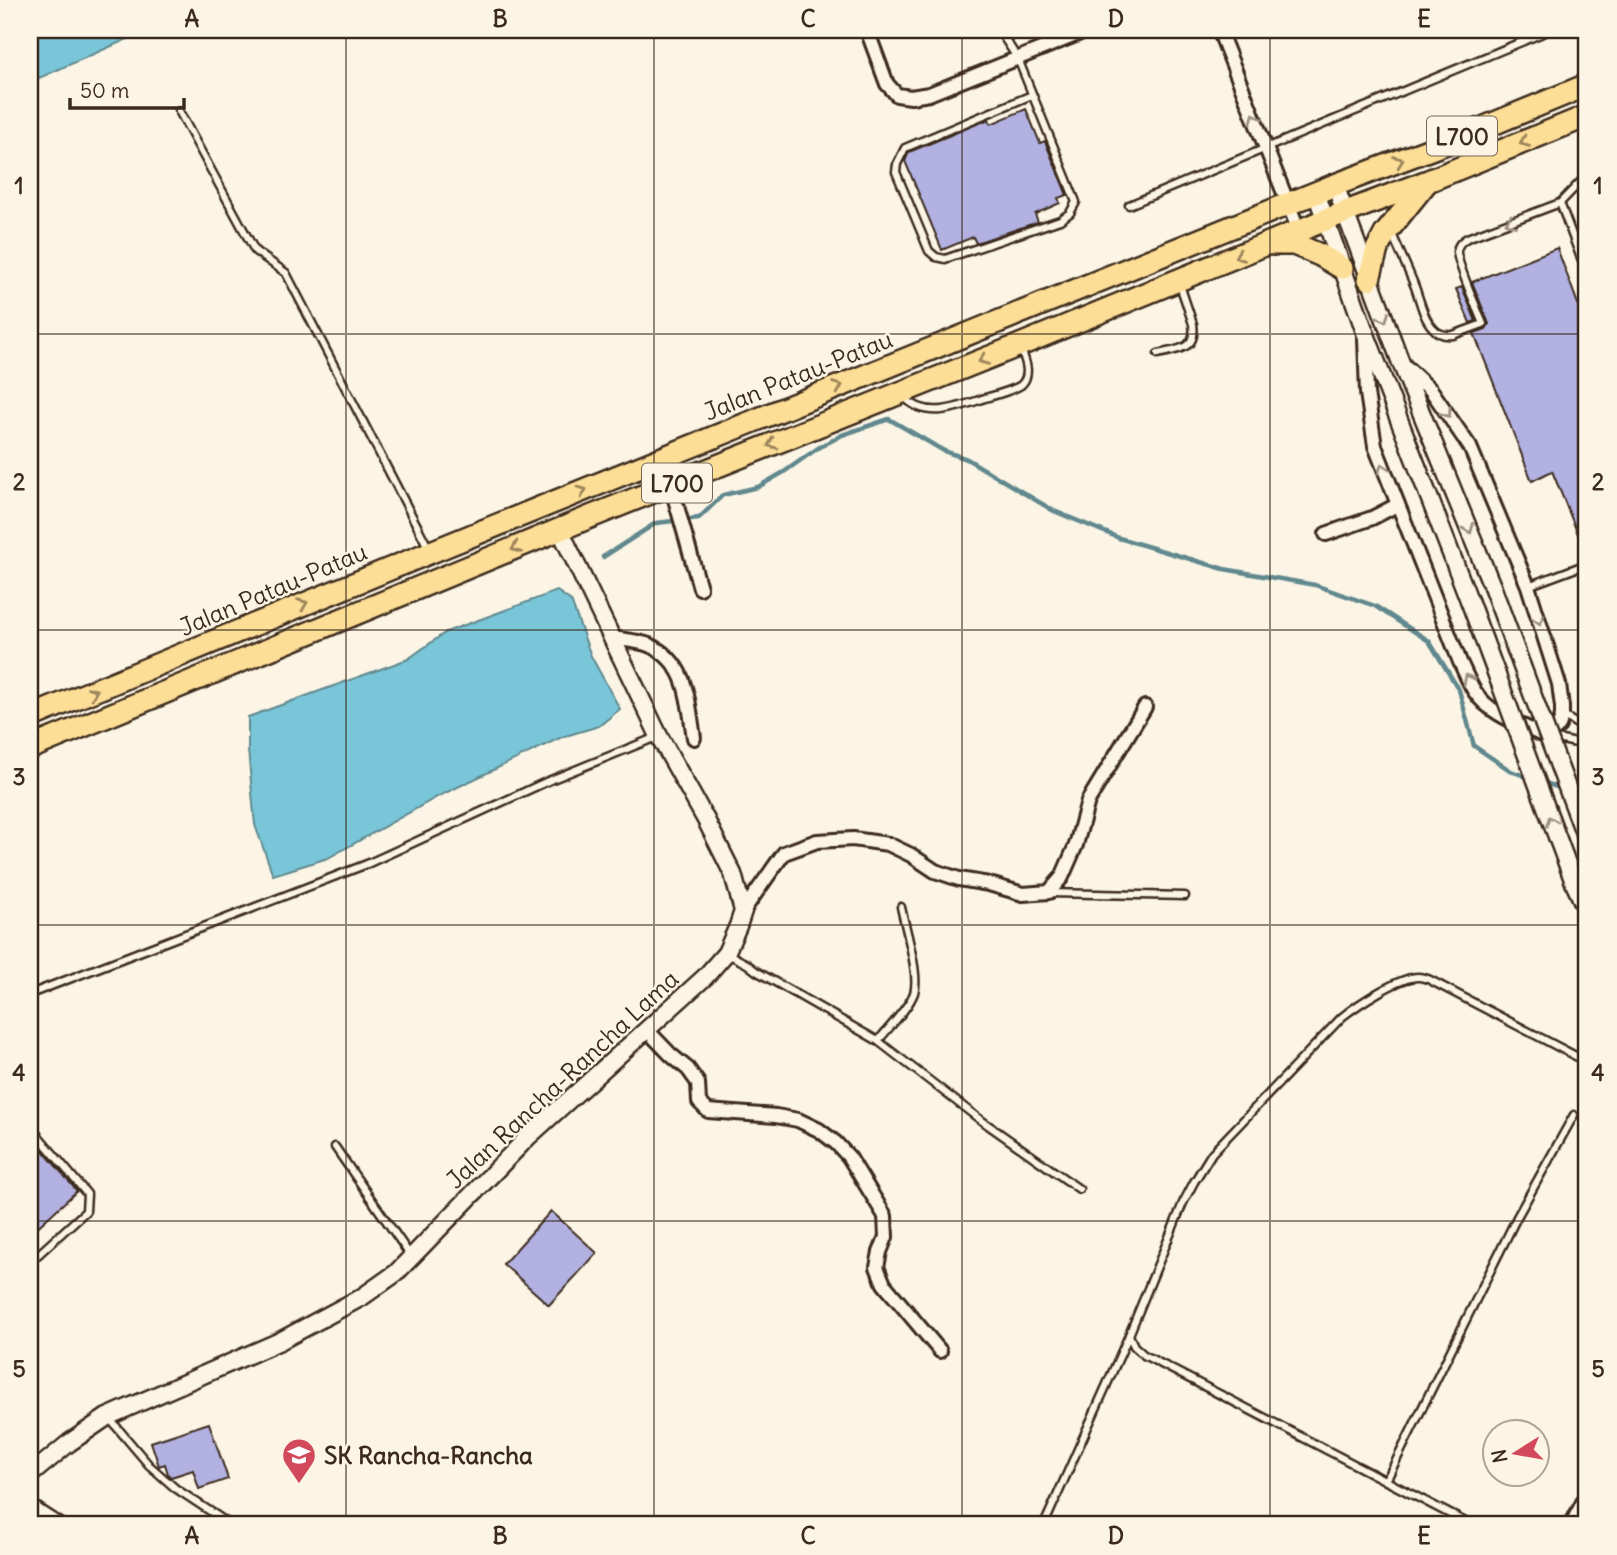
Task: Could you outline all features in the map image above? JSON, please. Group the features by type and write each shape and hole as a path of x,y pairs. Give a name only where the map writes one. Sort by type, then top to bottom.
{"main road":[{"name":"Jalan Patau-Patau","path":"30,717 1325,189 1587,85"},
{"name":"L700","path":"30,748 560,530 1587,116"},
{"path":"1369,279 1377,250 1390,228 1427,181"},
{"path":"1269,244 1294,244 1342,268"}],"street":[{"path":"867,30 887,84 897,94 911,97 929,94 1088,30"},
{"path":"1219,30 1299,231"},
{"path":"1325,189 1335,217 1369,279 1492,586 1587,841"},
{"path":"1335,217 1342,268 1365,332 1587,911"},
{"path":"1365,332 1367,393 1375,446 1460,662 1476,694 1497,712 1546,737 1559,726 1562,715 1559,684 1528,586 1470,447 1431,390 1401,363"},
{"path":"671,485 700,588"},
{"path":"1326,534 1372,518 1397,505"},
{"path":"560,530 659,736 733,874 743,911"},
{"path":"612,638 647,644 666,654 673,662 686,690 694,738"},
{"path":"743,911 784,853 817,841 853,839 888,844 935,871 959,879 1023,894 1049,892 1062,877 1076,845 1088,801 1145,707"},
{"name":"Jalan Rancha-Rancha Lama","path":"30,1475 107,1417 280,1341 362,1297 396,1273 528,1136 705,977 726,953 743,911"},
{"path":"646,1029 688,1069 698,1083 699,1101 708,1111 798,1120 819,1130 849,1157 885,1216 886,1237 877,1267 884,1284 940,1351"},
{"path":"1571,1525 1587,1495"},
{"path":"30,1506 59,1525"}],"lane":[{"path":"999,30 1018,59 1076,202 1070,213 1060,220 945,259 936,257 929,251 896,172 905,148 1032,94"},
{"path":"1129,205 1550,30"},
{"path":"178,111 255,251 286,273 431,552"},
{"path":"1390,228 1428,321 1434,329 1448,336 1483,324 1458,258 1458,246 1467,238 1560,203 1587,175"},
{"path":"1560,203 1587,274"},
{"path":"1158,354 1187,347 1192,342 1193,324 1178,280"},
{"path":"900,393 914,406 930,410 953,409 1021,385 1027,375 1027,367 1020,345"},
{"path":"1528,586 1587,564"},
{"path":"1562,715 1587,730"},
{"path":"30,993 367,863 548,781 659,736"},
{"path":"1546,737 1587,745"},
{"path":"1049,892 1185,895"},
{"path":"878,1041 910,1001 915,990 915,972 901,907"},
{"path":"726,953 878,1041 978,1118 1079,1189"},
{"path":"1044,1525 1194,1182 1212,1153 1342,1017 1395,984 1419,977 1430,980 1587,1062"},
{"path":"1385,1481 1517,1217 1574,1115"},
{"path":"30,1126 87,1194 86,1210 30,1262"},
{"path":"335,1147 412,1257"},
{"path":"1129,1335 1134,1346 1144,1355 1471,1525"},
{"path":"107,1417 149,1465 175,1488 231,1525"}],"water":[{"path":"30,30 148,30 30,82"},
{"path":"557,591 571,601 591,656 620,709 599,726 562,737 439,796 328,858 273,875 255,825 248,750 248,717 408,659 446,632"}],"building":[{"path":"1026,109 1040,143 1045,141 1067,195 1058,198 1060,203 1035,214 1038,222 976,243 973,237 942,250 905,161 909,152 989,119 991,124"},
{"path":"1557,248 1587,328 1587,556 1552,471 1532,481 1474,333 1486,329 1489,324 1472,282"},
{"path":"1462,287 1476,321 1470,323 1456,289"},
{"path":"30,1135 77,1191 30,1234"},
{"path":"551,1211 597,1253 549,1305 503,1264"},
{"path":"209,1423 228,1479 199,1489 193,1470 171,1477 165,1464 159,1466 151,1442"}],"waterway":[{"path":"603,557 656,523 699,518 723,495 758,487 842,435 889,419 944,451 967,459 1054,511 1119,538 1224,569 1315,585 1375,606 1429,641 1459,690 1474,746 1511,771 1530,778"},
{"path":"1542,782 1563,789"},
{"path":"1575,793 1587,797"}],"place":[{"name":"SK Rancha-Rancha","path":"299,1485"}]}
